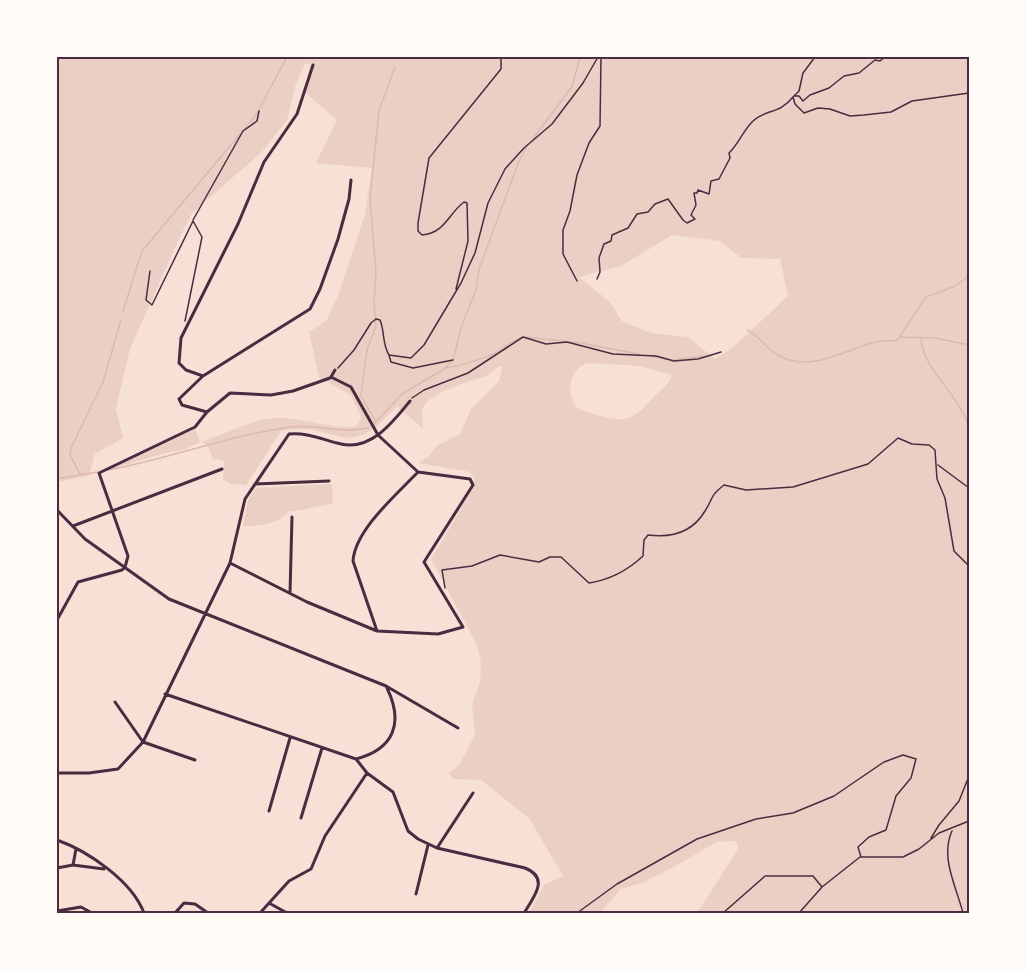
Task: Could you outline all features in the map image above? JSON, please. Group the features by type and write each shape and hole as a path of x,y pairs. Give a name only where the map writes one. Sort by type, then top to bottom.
{"street":[{"path":"203,376 186,370 179,363 178,349 238,224 264,162 297,114 313,65"},
{"path":"207,412 182,405 179,399 203,376 310,309 320,290 338,239 349,199 351,180"},
{"path":"57,621 78,582 122,570 125,567 128,556 99,479 99,473 109,466 195,427 207,412 230,393 272,395 293,391 331,377 335,370"},
{"path":"230,563 290,593 377,631 438,634 463,627 424,562 473,485 470,479 418,472 378,435 351,387 331,377"},
{"path":"57,773 89,773 118,769 142,742 230,563 245,499 290,434 300,433 352,445 378,435 410,401"},
{"path":"73,526 222,469"},
{"path":"377,631 353,561 354,551 370,523 418,472"},
{"path":"255,483 329,481"},
{"path":"57,510 86,539 169,599 386,686 458,728"},
{"path":"290,593 292,517"},
{"path":"57,532 57,552"},
{"path":"165,694 356,759 374,754 389,741 396,714 386,686"},
{"path":"116,702 142,742 195,760"},
{"path":"269,811 290,738"},
{"path":"301,818 322,748"},
{"path":"356,759 367,774 393,792 408,831 428,845 525,868 535,874 539,881 539,888 524,913"},
{"path":"260,913 289,881 311,869 325,836 367,774"},
{"path":"437,848 473,793"},
{"path":"57,840 75,848 106,869 132,891 144,913"},
{"path":"416,894 428,845"},
{"path":"73,865 75,848"},
{"path":"57,868 73,865 106,869"},
{"path":"175,913 184,903 195,904 208,913"},
{"path":"268,903 286,913"},
{"path":"57,911 81,907 92,913"}],"path":[{"path":"455,293 468,241 467,203 459,205 440,230 423,235 418,231 426,169 434,151 458,126 501,69 501,57"},
{"path":"389,355 411,358 420,351 455,293 475,253 488,202 505,169 552,124 600,57"},
{"path":"577,280 563,254 563,230 588,143 600,126 600,57"},
{"path":"597,279 600,254 604,244 611,241 612,235 628,228 638,214 648,212 654,204 668,199 683,220 689,222 695,219 691,215 696,205 694,193 698,190 709,194 711,181 719,179 730,158 729,153 752,122 761,115 769,115 784,108 794,97 803,73 815,57"},
{"path":"794,97 799,96 802,101 810,95 829,88 844,76 859,73 872,65 875,60 880,61 885,57"},
{"path":"794,97 795,104 804,112 818,108 830,109 850,116 891,111 912,101 969,93"},
{"path":"150,271 146,300 152,305 193,221 243,131 257,121 259,111"},
{"path":"186,331 185,320 202,237 193,221"},
{"path":"335,370 348,358 371,322 376,319 380,320 385,348 391,362 413,368 453,360"},
{"path":"410,401 424,390 468,373 523,337 546,344 567,342 613,354 656,356 674,361 698,359 721,352"},
{"path":"444,592 446,586 442,570 472,566 500,555 539,562 550,557 561,557 589,583 607,581 619,570 633,566 643,556 644,540 648,534 666,538 688,530 705,512 711,496 724,485 746,490 793,487 868,464 898,438 912,444 929,445 935,450 937,479 945,498 954,551 969,566"},
{"path":"938,465 969,488"},
{"path":"577,913 617,884 697,839 756,819 793,813 834,796 884,762 903,755 916,759 911,778 896,796 886,830 869,837 858,847 861,857"},
{"path":"929,842 939,825 959,801 969,776"},
{"path":"799,913 822,887 861,857 903,857 929,842 939,833 969,821"},
{"path":"953,829 947,842 946,856 963,913"},
{"path":"723,913 765,876 813,876 822,887"}],"shaded area":[{"path":"57,57 969,57 969,913 697,913 737,851 738,844 734,841 716,842 642,883 621,889 600,913 529,913 544,885 563,876 529,818 481,780 454,779 449,773 459,765 475,735 472,704 480,682 481,664 477,645 431,559 473,489 471,486 475,479 470,472 418,463 428,457 438,445 460,434 471,409 499,381 502,367 500,366 486,376 450,388 426,403 422,409 423,429 397,406 365,434 353,437 301,429 281,431 246,485 231,484 223,479 224,462 218,459 213,460 209,448 202,442 266,419 294,419 330,426 350,427 357,426 361,417 351,395 319,377 309,332 327,320 339,293 365,214 372,168 316,163 337,120 306,93 313,65 305,63 295,87 287,120 261,153 192,213 130,349 116,409 123,438 95,454 89,476 57,482","holes":["672,235 720,241 741,258 780,259 788,296 732,348 715,359 688,337 651,333 622,321 610,302 579,277 621,266","588,363 640,366 672,375 666,385 638,413 625,419 610,418 580,409 572,399 571,380 577,369"]},
{"path":"195,429 200,442 186,449 105,471"},
{"path":"332,484 333,504 290,511 280,519 268,523 243,526 248,500 256,488"}],"waterway":[{"path":"123,311 142,251 256,115 287,57"},
{"path":"532,140 572,87 580,57"},
{"path":"376,422 361,396 367,350 376,326 374,302 376,273 370,198 379,111 395,67"},
{"path":"375,423 402,394 444,369 453,360 462,325 476,290 479,269 519,161 527,146"},
{"path":"900,336 926,297 955,286 969,276"},
{"path":"80,474 70,455 71,448 103,382 121,320"},
{"path":"747,330 779,356 795,361 810,362 826,359 869,344 895,341 900,337 935,338 969,345"},
{"path":"525,337 580,343 639,354"},
{"path":"446,368 496,353 521,338"},
{"path":"921,338 928,360 964,415 969,428"},
{"path":"650,356 666,359"},
{"path":"673,360 704,356"},
{"path":"108,470 222,441 291,427 348,430 368,428"},
{"path":"57,479 97,472"}]}
